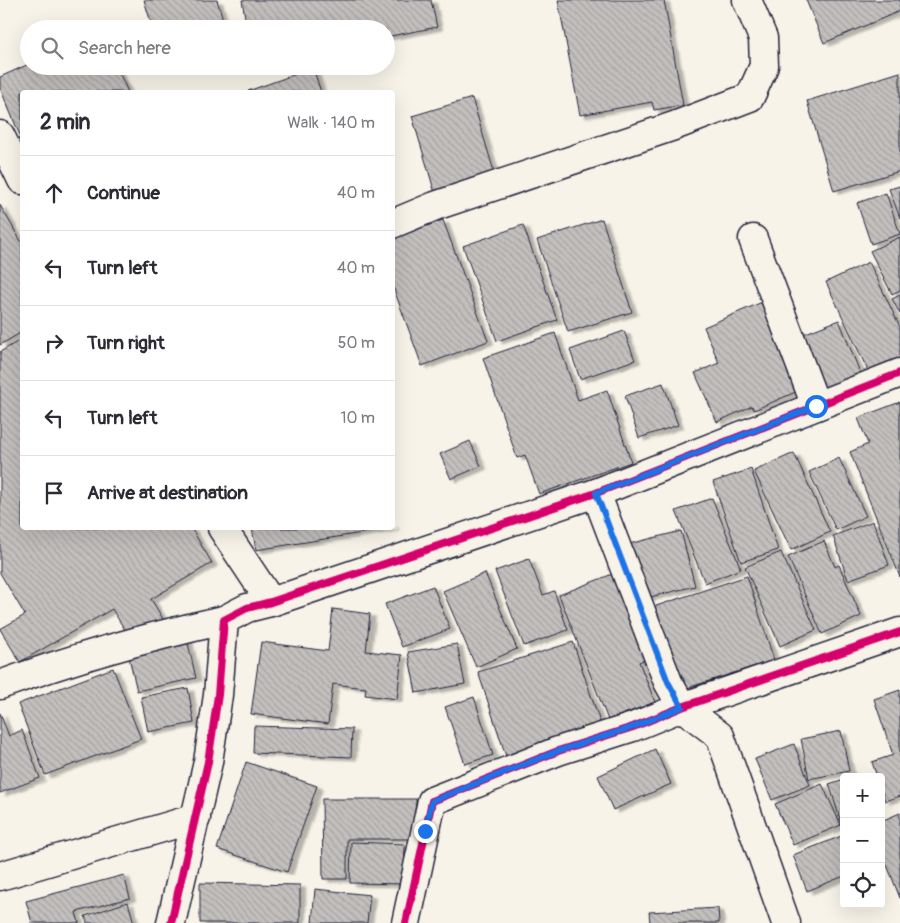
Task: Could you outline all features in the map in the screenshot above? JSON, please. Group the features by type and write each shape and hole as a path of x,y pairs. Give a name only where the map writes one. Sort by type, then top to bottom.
{"street":[{"path":"395,223 435,206 674,126 750,97 764,66 763,38 747,0"},
{"path":"0,135 20,176"},
{"path":"753,239 816,406"},
{"path":"0,685 132,642 224,620 247,608 271,602 596,493 900,373"},
{"path":"596,493 668,682 682,707 720,736 786,923"},
{"path":"223,530 271,602"},
{"path":"171,923 208,762 218,695 224,620"},
{"path":"406,923 432,801 558,751 633,727 682,707 900,632"},
{"path":"0,876 196,818"}],"building":[{"path":"144,0 217,0 223,20 150,20"},
{"path":"242,0 431,0 437,27 395,35 395,20 245,20"},
{"path":"558,0 664,0 683,105 654,110 652,102 580,115"},
{"path":"806,0 900,0 900,11 824,43"},
{"path":"20,68 20,75 120,75 127,90 20,90 20,135 0,88 0,77"},
{"path":"900,72 900,171 834,191 807,101"},
{"path":"293,75 315,75 320,90 251,90"},
{"path":"472,98 495,175 435,193 412,116"},
{"path":"900,186 900,218 889,189"},
{"path":"886,193 900,234 871,244 857,203"},
{"path":"0,205 20,240 20,333 0,345"},
{"path":"602,219 632,312 568,332 537,240"},
{"path":"443,220 488,341 422,366 395,292 395,238"},
{"path":"523,225 557,320 497,341 463,246"},
{"path":"900,237 900,290 892,294 870,251"},
{"path":"869,262 900,327 900,358 869,373 826,282"},
{"path":"900,295 900,314 892,299"},
{"path":"767,300 805,388 754,410 752,406 717,422 695,373 719,363 704,327"},
{"path":"839,320 861,375 821,391 798,336"},
{"path":"624,331 635,360 580,379 570,350"},
{"path":"555,333 578,400 607,390 631,462 539,494 525,455 517,458 483,358"},
{"path":"20,340 20,530 192,530 212,563 151,599 163,619 130,638 112,609 20,662 0,629 25,615 0,573 0,352"},
{"path":"663,383 678,425 639,438 625,396"},
{"path":"900,402 900,577 850,452 868,444 858,418"},
{"path":"470,441 481,466 451,479 440,454"},
{"path":"794,453 830,532 791,550 754,471"},
{"path":"839,458 866,516 836,530 809,472"},
{"path":"751,469 778,550 741,562 713,482"},
{"path":"712,498 741,569 705,583 676,511"},
{"path":"873,521 889,565 848,580 833,536"},
{"path":"252,530 381,530 256,550"},
{"path":"681,531 695,586 642,599 629,544"},
{"path":"824,541 835,567 839,565 861,616 822,634 788,557"},
{"path":"781,552 816,630 780,646 745,567"},
{"path":"529,559 543,595 554,591 568,630 524,646 495,571"},
{"path":"485,573 517,649 476,667 443,591"},
{"path":"615,573 648,658 639,662 655,702 608,720 559,595"},
{"path":"747,576 774,660 681,690 653,607"},
{"path":"433,586 450,629 402,647 385,604"},
{"path":"333,609 370,614 366,651 402,655 397,699 365,695 366,688 333,684 328,724 251,714 261,642 328,651"},
{"path":"187,639 196,678 137,691 128,653"},
{"path":"573,642 602,728 507,759 478,672"},
{"path":"457,644 465,684 416,693 408,652"},
{"path":"113,668 141,739 45,775 18,704"},
{"path":"188,688 194,723 148,732 141,697"},
{"path":"900,690 900,796 885,801 885,773 876,773 872,762 893,755 874,699"},
{"path":"474,697 493,755 465,764 445,707"},
{"path":"0,713 9,736 22,730 40,778 0,793"},
{"path":"254,726 352,729 351,757 253,753"},
{"path":"841,731 849,771 809,779 801,739"},
{"path":"794,744 810,785 772,800 755,759"},
{"path":"655,749 671,784 613,810 598,776"},
{"path":"246,762 317,786 287,872 217,849"},
{"path":"840,780 840,819 829,784"},
{"path":"822,784 840,825 793,845 775,804"},
{"path":"322,799 416,799 416,839 347,839 347,879 323,879"},
{"path":"900,813 900,898 885,860 885,819"},
{"path":"840,837 840,878 807,891 793,855"},
{"path":"351,842 405,844 404,884 350,883"},
{"path":"124,875 130,898 76,912 79,923 32,923 26,901"},
{"path":"200,883 300,885 300,923 200,923"},
{"path":"315,889 370,895 367,923 312,923"},
{"path":"128,902 134,923 87,923 85,916"},
{"path":"718,908 719,923 650,923 649,912"}],"cycle path":[{"path":"171,923 208,762 218,695 224,620 247,608 271,602 596,493 900,373"},
{"path":"406,923 432,801 558,751 633,727 682,707 900,632"}],"route":[{"path":"425,831 432,801 558,751 633,727 682,707 668,682 596,493 816,406"}]}
